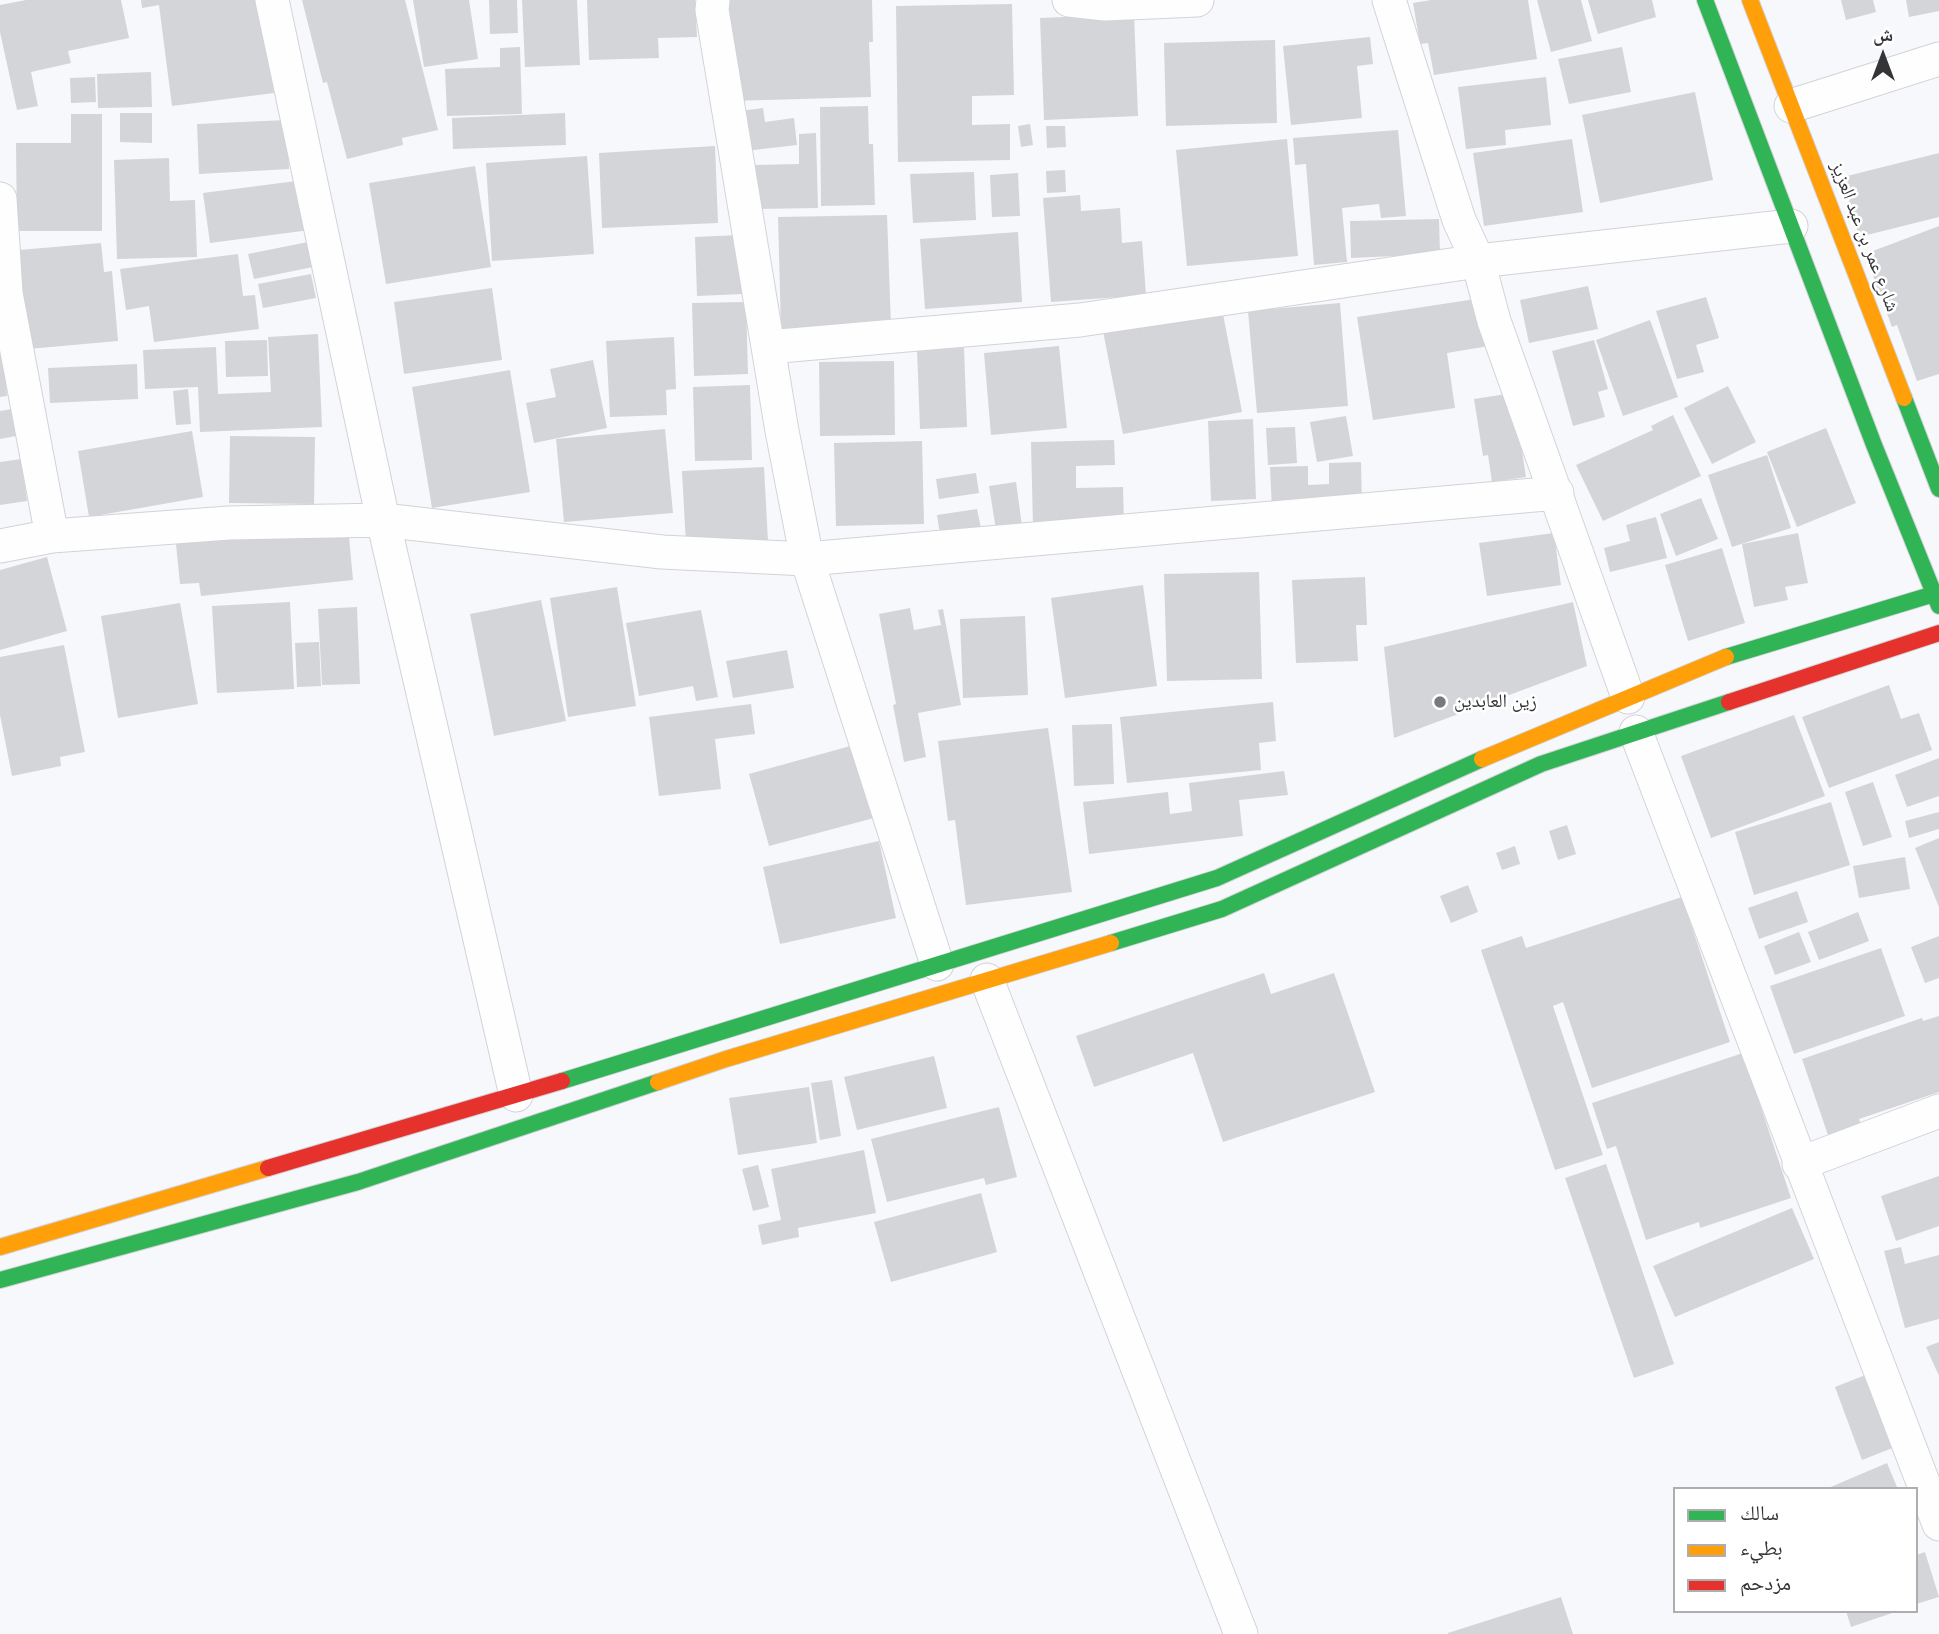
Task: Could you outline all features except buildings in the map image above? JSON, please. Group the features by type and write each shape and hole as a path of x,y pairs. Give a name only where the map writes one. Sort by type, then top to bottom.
{"street":[{"path":"272,0 383,520 516,1095"},
{"path":"713,0 712,10 768,347 807,559 937,964"},
{"path":"1069,0 1105,4 1197,0"},
{"path":"1389,0 1459,220 1478,261 1494,321 1628,697"},
{"path":"0,1247 516,1095 1217,878 1501,751 1722,658 1936,600 1874,445 1705,0"},
{"name":"شارع عمر بن عبد العزيز","path":"1750,0 1939,489"},
{"path":"1791,106 1939,59"},
{"path":"0,199 6,292 52,536"},
{"path":"768,347 1080,320 1478,261 1791,226"},
{"path":"0,546 52,536 229,523 383,520 662,552 807,559 1557,493"},
{"path":"0,1280 358,1182 726,1059 1222,909 1541,764 1939,634"},
{"path":"1636,732 1799,1164 1939,1524"},
{"path":"987,980 1241,1634"},
{"path":"1799,1164 1939,1111"}],"traffic: fast":[{"path":"1705,0 1874,445 1939,606"},
{"path":"1904,398 1939,489"},
{"path":"1726,657 1934,594"},
{"path":"1111,943 1222,909 1541,764 1729,702"},
{"path":"562,1081 1217,878 1482,759"},
{"path":"0,1280 358,1182 658,1082"}],"traffic: slow":[{"path":"1750,0 1904,398"},
{"path":"1482,759 1726,657"},
{"path":"658,1082 1111,943"},
{"path":"0,1247 268,1168"}],"traffic: jam":[{"path":"1729,702 1939,633"},
{"path":"268,1168 562,1081"}],"place":[{"name":"زين العابدين","path":"1440,702"}]}
